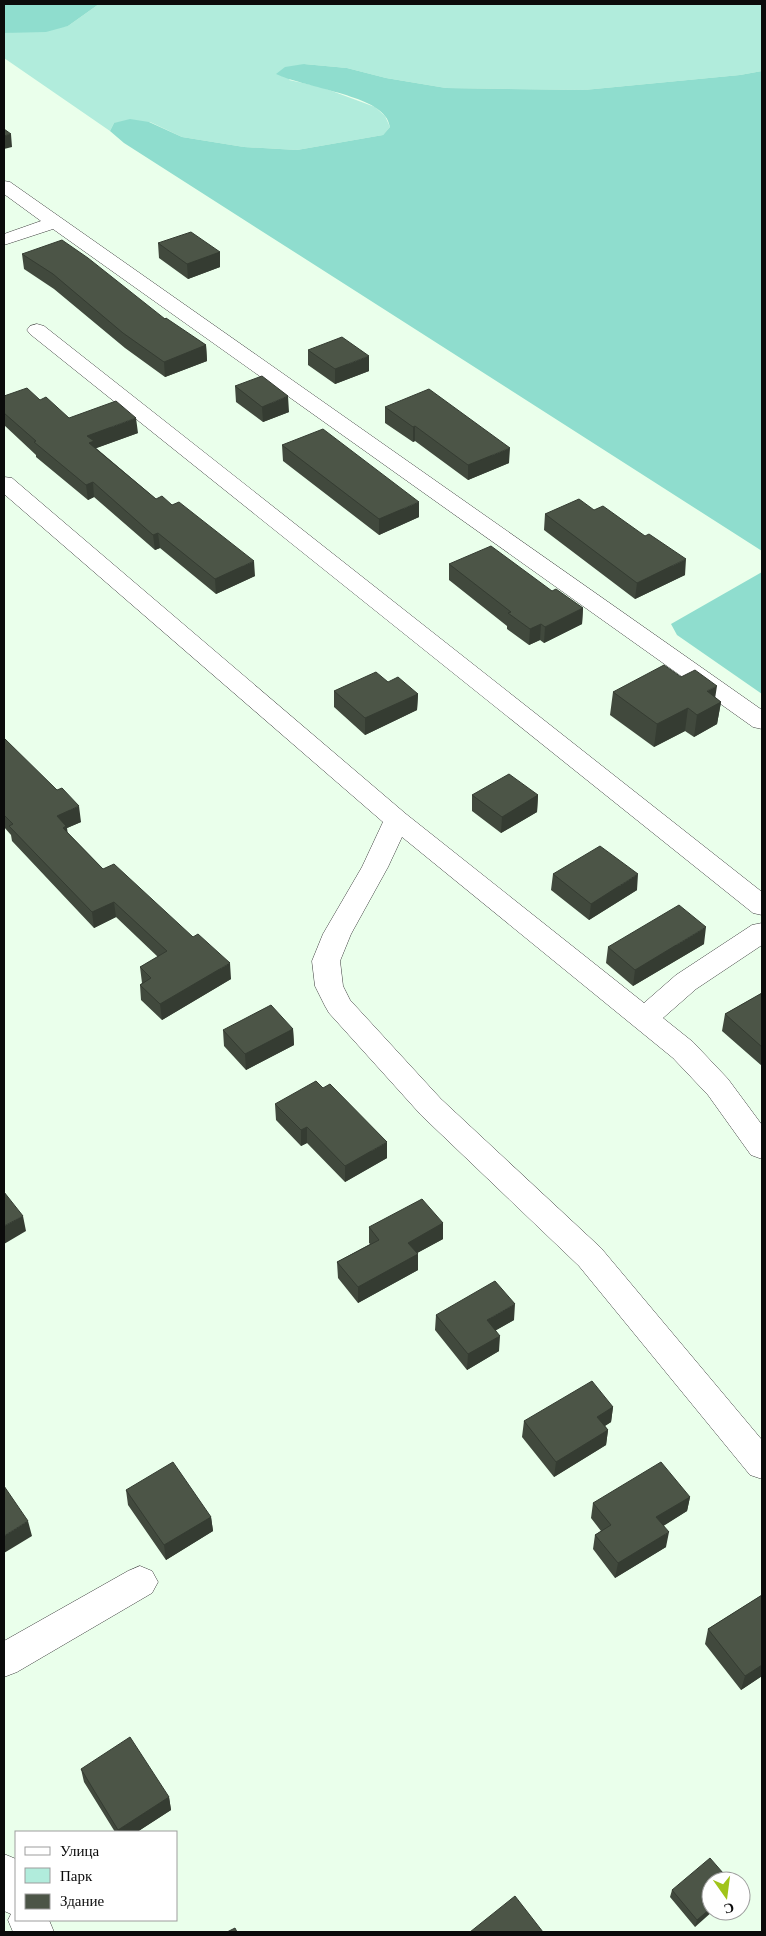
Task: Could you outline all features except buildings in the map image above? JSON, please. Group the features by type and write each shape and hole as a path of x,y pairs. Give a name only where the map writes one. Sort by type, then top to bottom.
{"street":[{"path":"4,186 762,721"},
{"path":"4,240 55,222"},
{"path":"37,330 762,906"},
{"path":"4,483 397,820 683,1050 718,1087 762,1147"},
{"path":"397,820 375,867 336,934 326,961 328,986 339,1006 431,1107 590,1256 762,1464"},
{"path":"645,1018 686,982 762,932"},
{"path":"4,1660 140,1582"},
{"path":"4,1873 15,1895"}],"green space":[{"path":"99,4 762,4 762,71 740,75 584,90 446,88 386,78 347,68 304,64 289,80 321,87 375,107 385,116 390,127 383,135 297,150 244,147 182,137 150,122 114,123 110,131 4,58 4,33 68,26"}],"shaded area":[{"path":"4,4 99,4 68,26 46,32 4,33"},
{"path":"304,64 347,68 386,78 446,88 584,90 740,75 762,71 762,551 124,143 110,131 114,123 130,119 149,122 182,137 244,147 297,150 383,135 390,127 385,116 366,102 276,74 285,67"},
{"path":"762,572 762,694 677,635 671,624"}]}
